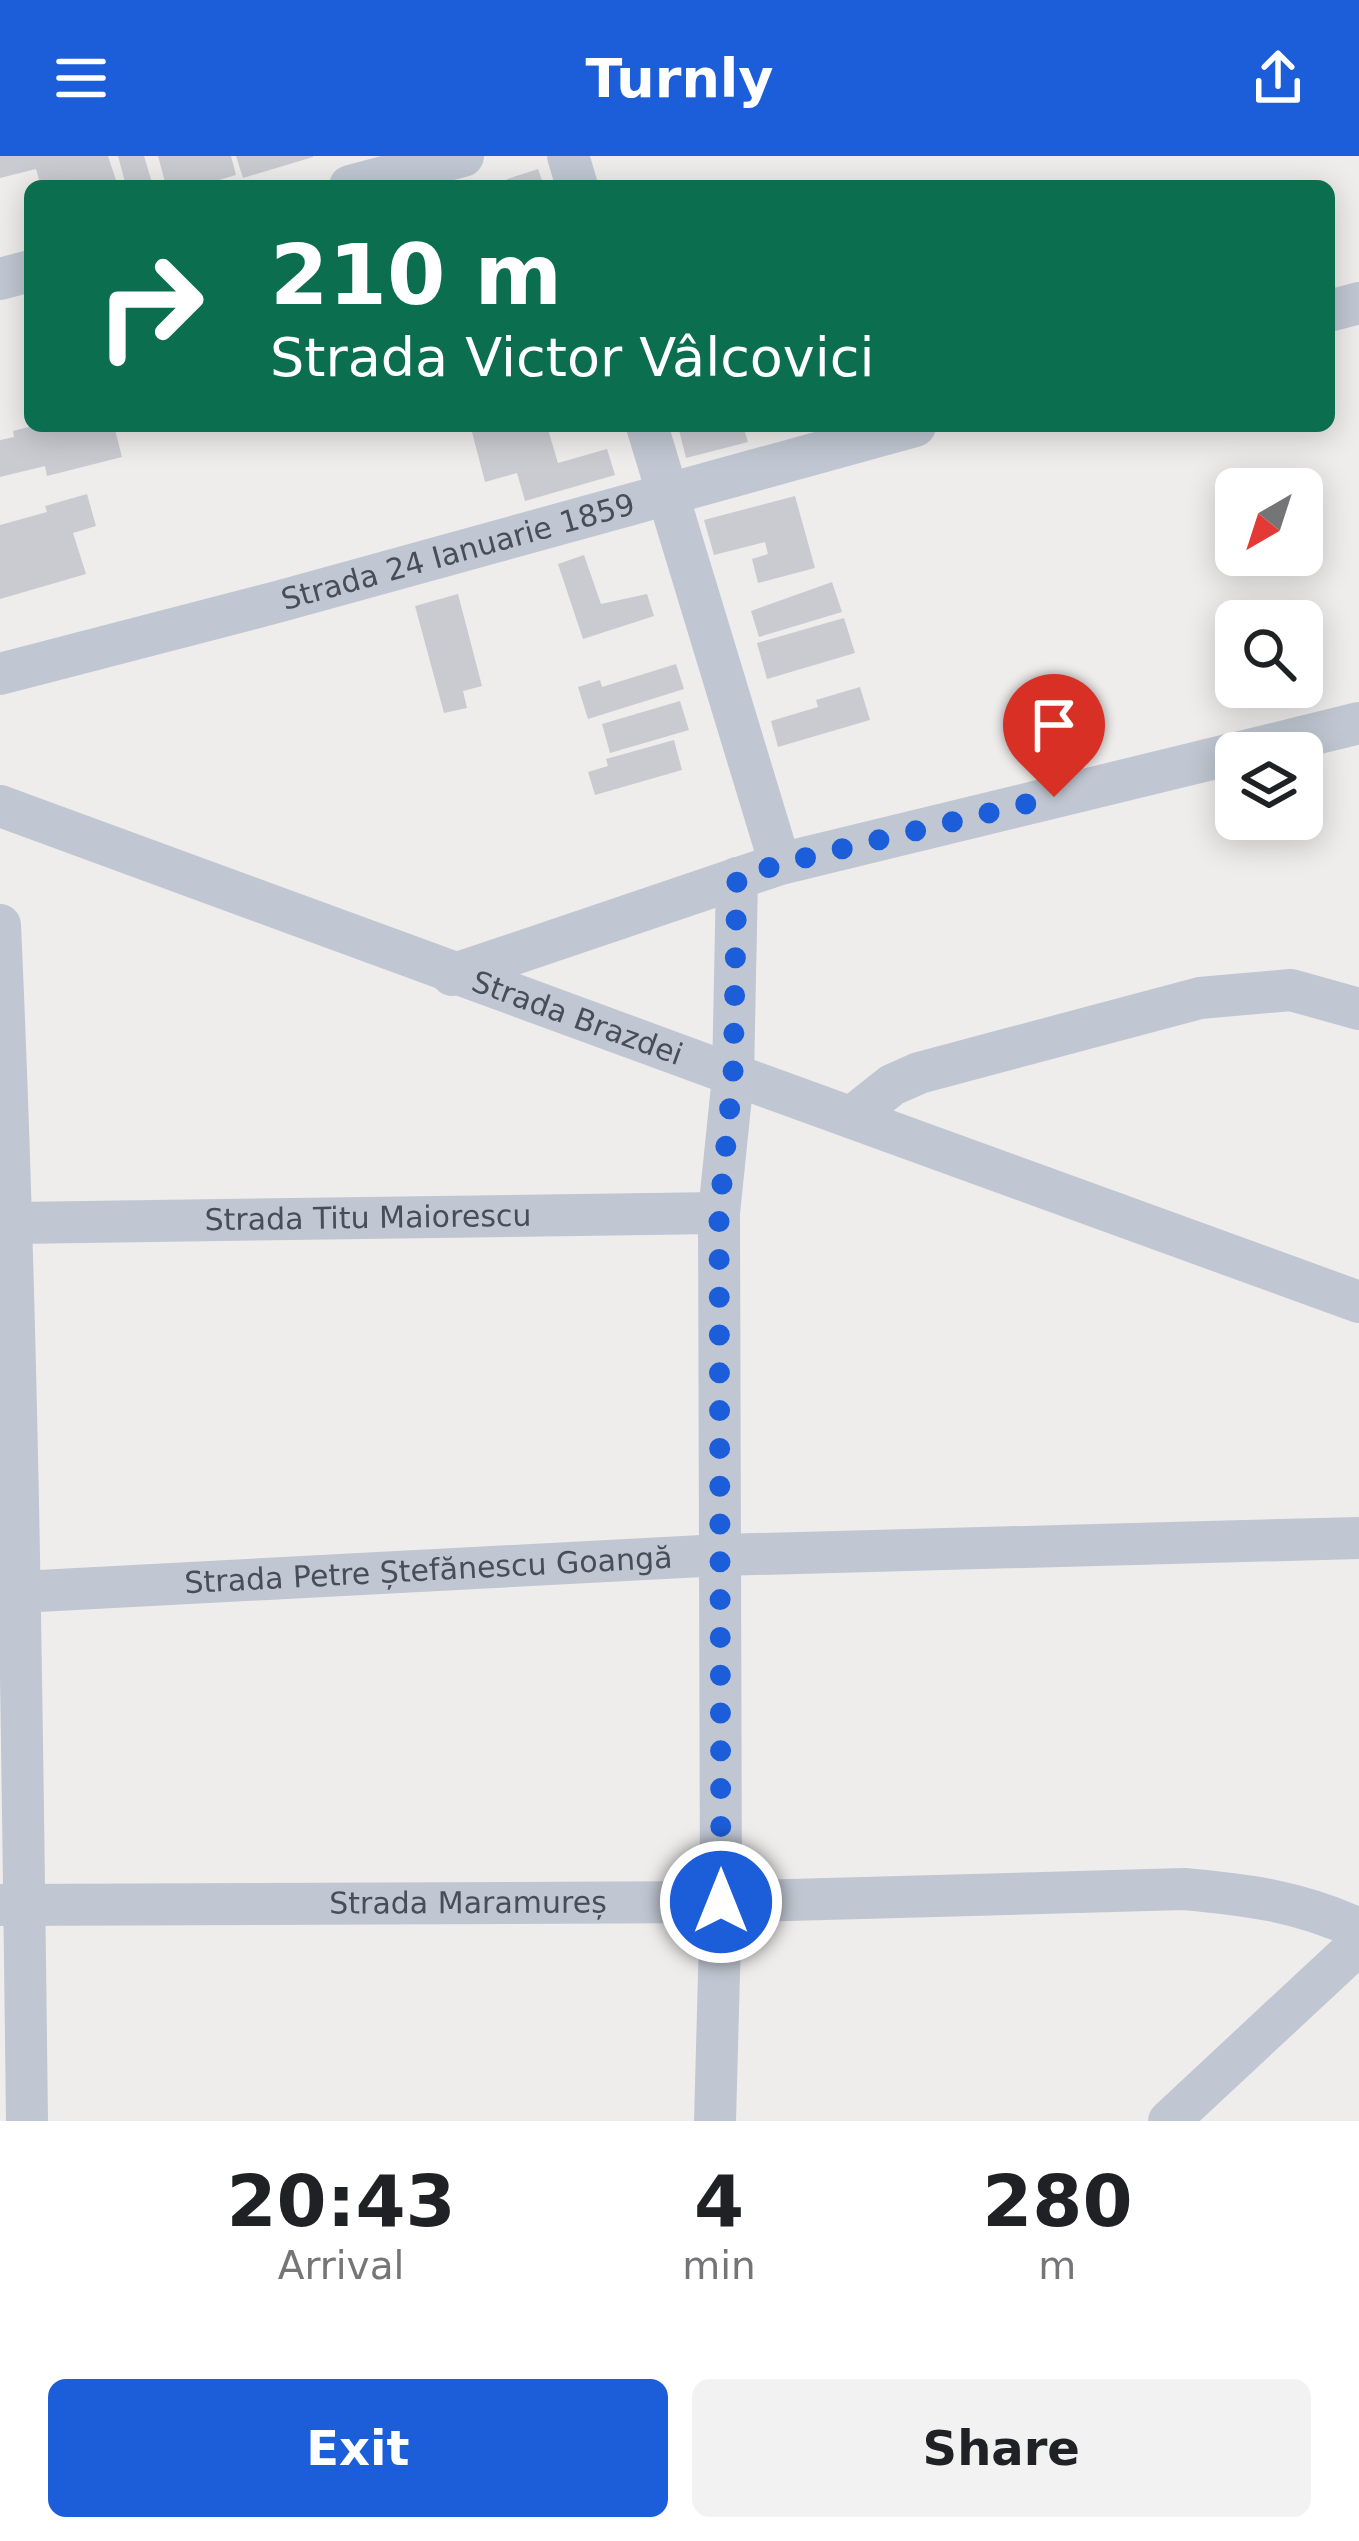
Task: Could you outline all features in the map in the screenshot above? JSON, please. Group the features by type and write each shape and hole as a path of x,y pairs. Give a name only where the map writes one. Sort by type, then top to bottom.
{"street":[{"path":"373,180 463,156"},
{"path":"649,432 780,864"},
{"name":"Strada 24 Ianuarie 1859","path":"0,674 893,432"},
{"path":"1322,732 1359,723"},
{"path":"452,975 780,864 1215,758"},
{"name":"Strada Brazdei","path":"0,806 452,975 1359,1302"},
{"path":"715,2121 721,1902 719,1213 733,1076 737,878"},
{"path":"0,925 14,1223 8,1283 12,1905 27,2121"},
{"path":"853,1116 892,1085 920,1072 1200,998 1291,990 1359,1009"},
{"name":"Strada Titu Maiorescu","path":"14,1223 719,1213"},
{"name":"Strada Petre Ștefănescu Goangă","path":"8,1593 722,1555 1359,1538"},
{"name":"Strada Maramureș","path":"12,1905 721,1902 1184,1889 1258,1896 1316,1909 1359,1929"},
{"path":"1169,2121 1359,1945"}],"building":[{"path":"0,156 108,156 116,180 39,180 36,169 0,178"},
{"path":"118,156 144,156 151,180 124,180"},
{"path":"158,156 231,156 236,175 219,180 164,180"},
{"path":"236,156 313,156 313,157 243,178"},
{"path":"538,169 542,180 507,180"},
{"path":"13,431 116,432 122,457 47,476 45,466 0,477 0,440 14,437"},
{"path":"472,432 549,432 558,463 607,449 615,475 525,501 517,473 485,482"},
{"path":"680,432 745,432 748,442 686,458"},
{"path":"87,494 96,526 73,533 86,574 0,599 0,525"},
{"path":"795,496 815,568 758,583 752,559 768,554 765,542 714,555 704,520"},
{"path":"584,555 601,604 647,594 654,616 583,639 558,564"},
{"path":"832,582 842,612 759,637 751,611"},
{"path":"458,594 482,686 463,691 467,708 444,713 415,606"},
{"path":"844,618 855,653 767,679 757,643"},
{"path":"676,664 684,689 588,719 578,687 600,680 602,687"},
{"path":"860,687 870,720 778,747 771,721 818,707 816,700"},
{"path":"680,701 689,730 610,753 602,724"},
{"path":"674,740 682,770 595,795 588,772 608,766 606,759"}],"route":[{"path":"721,1902 719,1213 733,1076 737,878 1054,797"}]}
